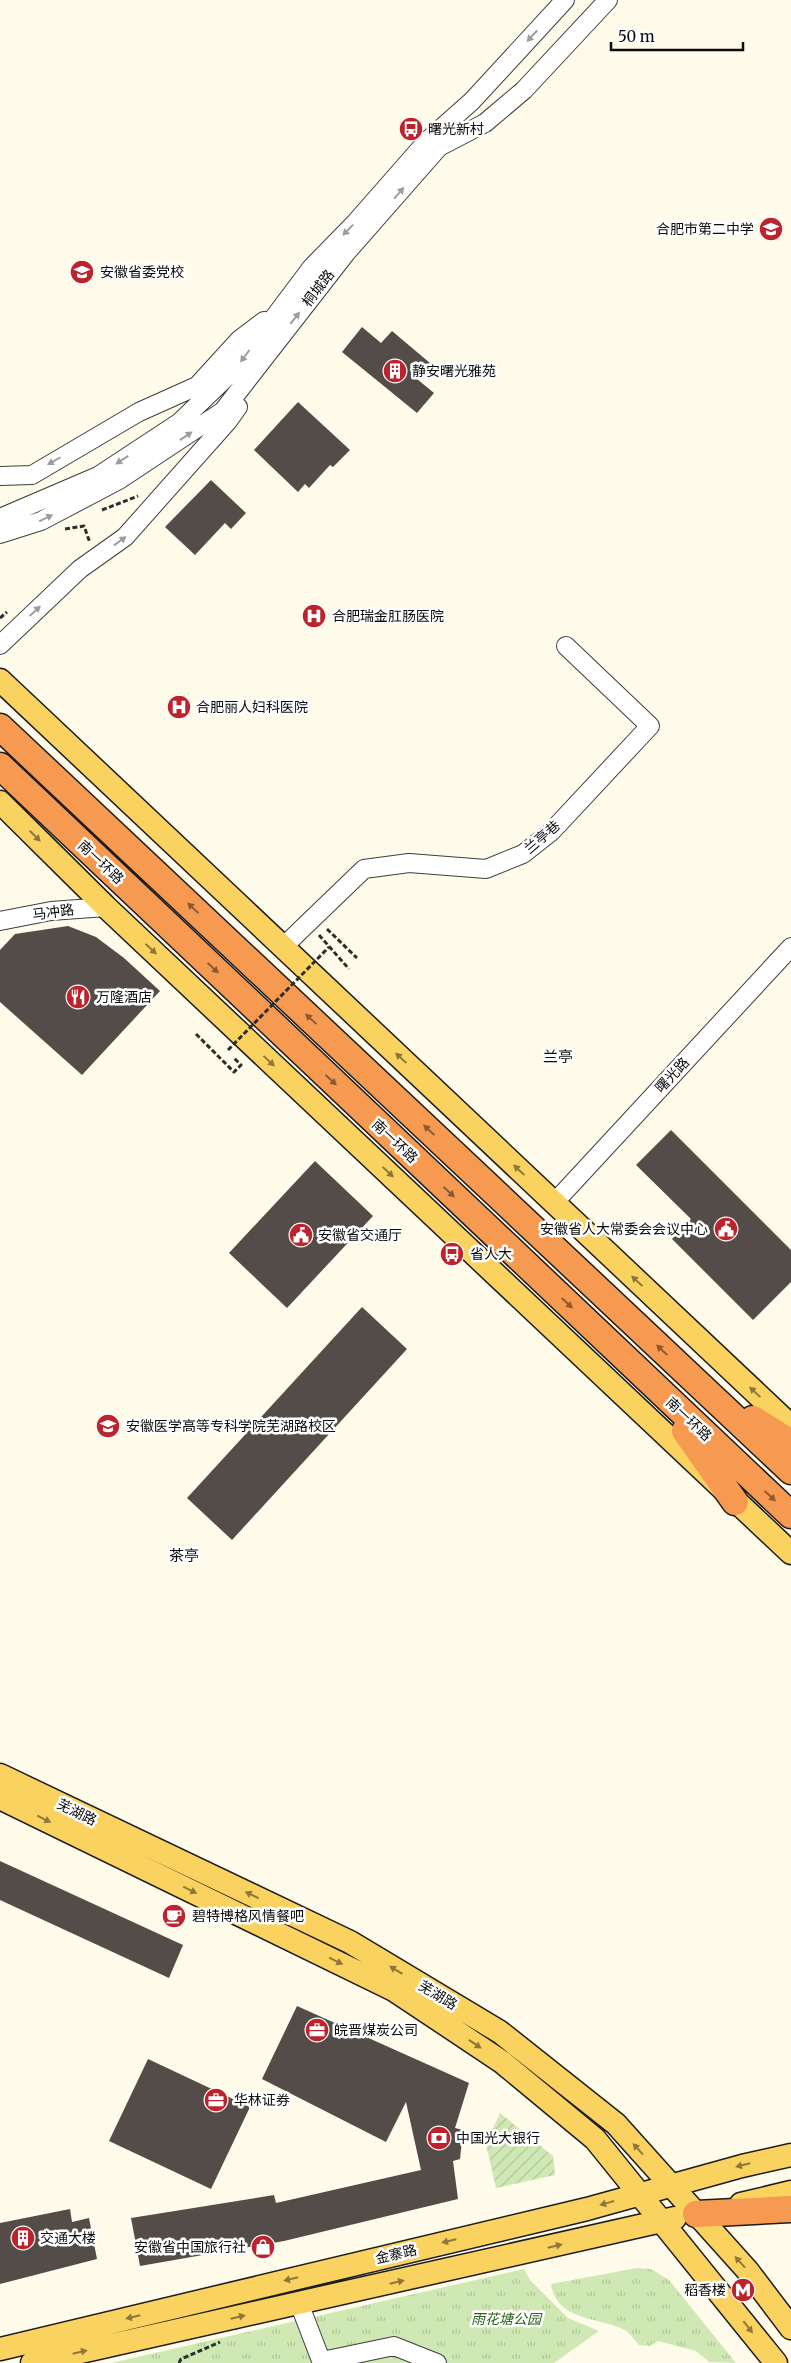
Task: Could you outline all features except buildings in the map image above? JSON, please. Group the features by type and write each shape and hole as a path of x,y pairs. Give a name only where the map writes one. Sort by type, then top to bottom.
{"highway":[{"path":"0,727 698,1383 785,1456"},
{"name":"南一环路","path":"0,766 791,1515"},
{"path":"651,1384 735,1502"},
{"path":"696,2214 791,2209"}],"main road":[{"path":"0,680 791,1426"},
{"path":"0,802 106,907 791,1553"},
{"name":"芜湖路","path":"0,1775 350,1942 500,2032 616,2124 747,2270 791,2328"},
{"name":"芜湖路","path":"0,1798 394,1990 502,2062 595,2139 776,2363"},
{"name":"金寨路","path":"0,2349 577,2211 791,2155"},
{"name":"金寨路","path":"32,2363 791,2192"}],"street":[{"name":"桐城路","path":"0,518 98,476 180,422 236,368 312,267 355,223 427,141 472,101 565,0"},
{"name":"桐城路","path":"0,534 40,522 119,480 223,411 346,253 439,147 485,123 524,90 608,0"},
{"path":"0,476 32,475 139,412 197,386 239,340 281,308"},
{"path":"0,645 80,569 125,537 228,421 236,410 247,380"},
{"name":"兰亭巷","path":"283,947 364,869 409,863 486,869 524,854 551,832 650,726 566,646"},
{"name":"马冲路","path":"0,921 51,911 106,907"},
{"name":"曙光路","path":"554,1203 791,947"},
{"path":"299,2304 322,2362 394,2346 437,2363"}],"path":[{"path":"57,531 84,526 91,547"},
{"path":"0,618 14,607"},
{"path":"323,924 357,958"},
{"path":"316,932 350,969"},
{"path":"196,1034 234,1072 241,1066 228,1050 329,946"}],"green space":[{"path":"500,2113 553,2156 555,2175 496,2188 486,2144"},
{"path":"637,2268 651,2269 669,2280 736,2363 709,2362 696,2351 658,2341 650,2346 639,2345 626,2331 616,2326 581,2317 562,2306 555,2297 551,2284"},
{"name":"雨花塘公园","path":"524,2269 530,2280 568,2318 599,2331 554,2363 111,2363"}],"place":[{"name":"曙光新村","path":"411,129"},
{"name":"合肥市第二中学","path":"771,229"},
{"name":"安徽省委党校","path":"82,272"},
{"name":"静安曙光雅苑","path":"395,371"},
{"name":"合肥瑞金肛肠医院","path":"314,616"},
{"name":"合肥丽人妇科医院","path":"179,707"},
{"name":"万隆酒店","path":"78,997"},
{"name":"安徽省人大常委会会议中心","path":"726,1229"},
{"name":"安徽省交通厅","path":"301,1235"},
{"name":"省人大","path":"452,1254"},
{"name":"安徽医学高等专科学院芜湖路校区","path":"108,1426"},
{"name":"碧特博格风情餐吧","path":"174,1916"},
{"name":"皖晋煤炭公司","path":"317,2030"},
{"name":"华林证券","path":"216,2100"},
{"name":"中国光大银行","path":"439,2138"},
{"name":"交通大楼","path":"23,2238"},
{"name":"安徽省中国旅行社","path":"263,2247"},
{"name":"稻香楼","path":"743,2290"}],"district":[{"name":"兰亭","path":"558,1056"},
{"name":"茶亭","path":"184,1555"}]}
